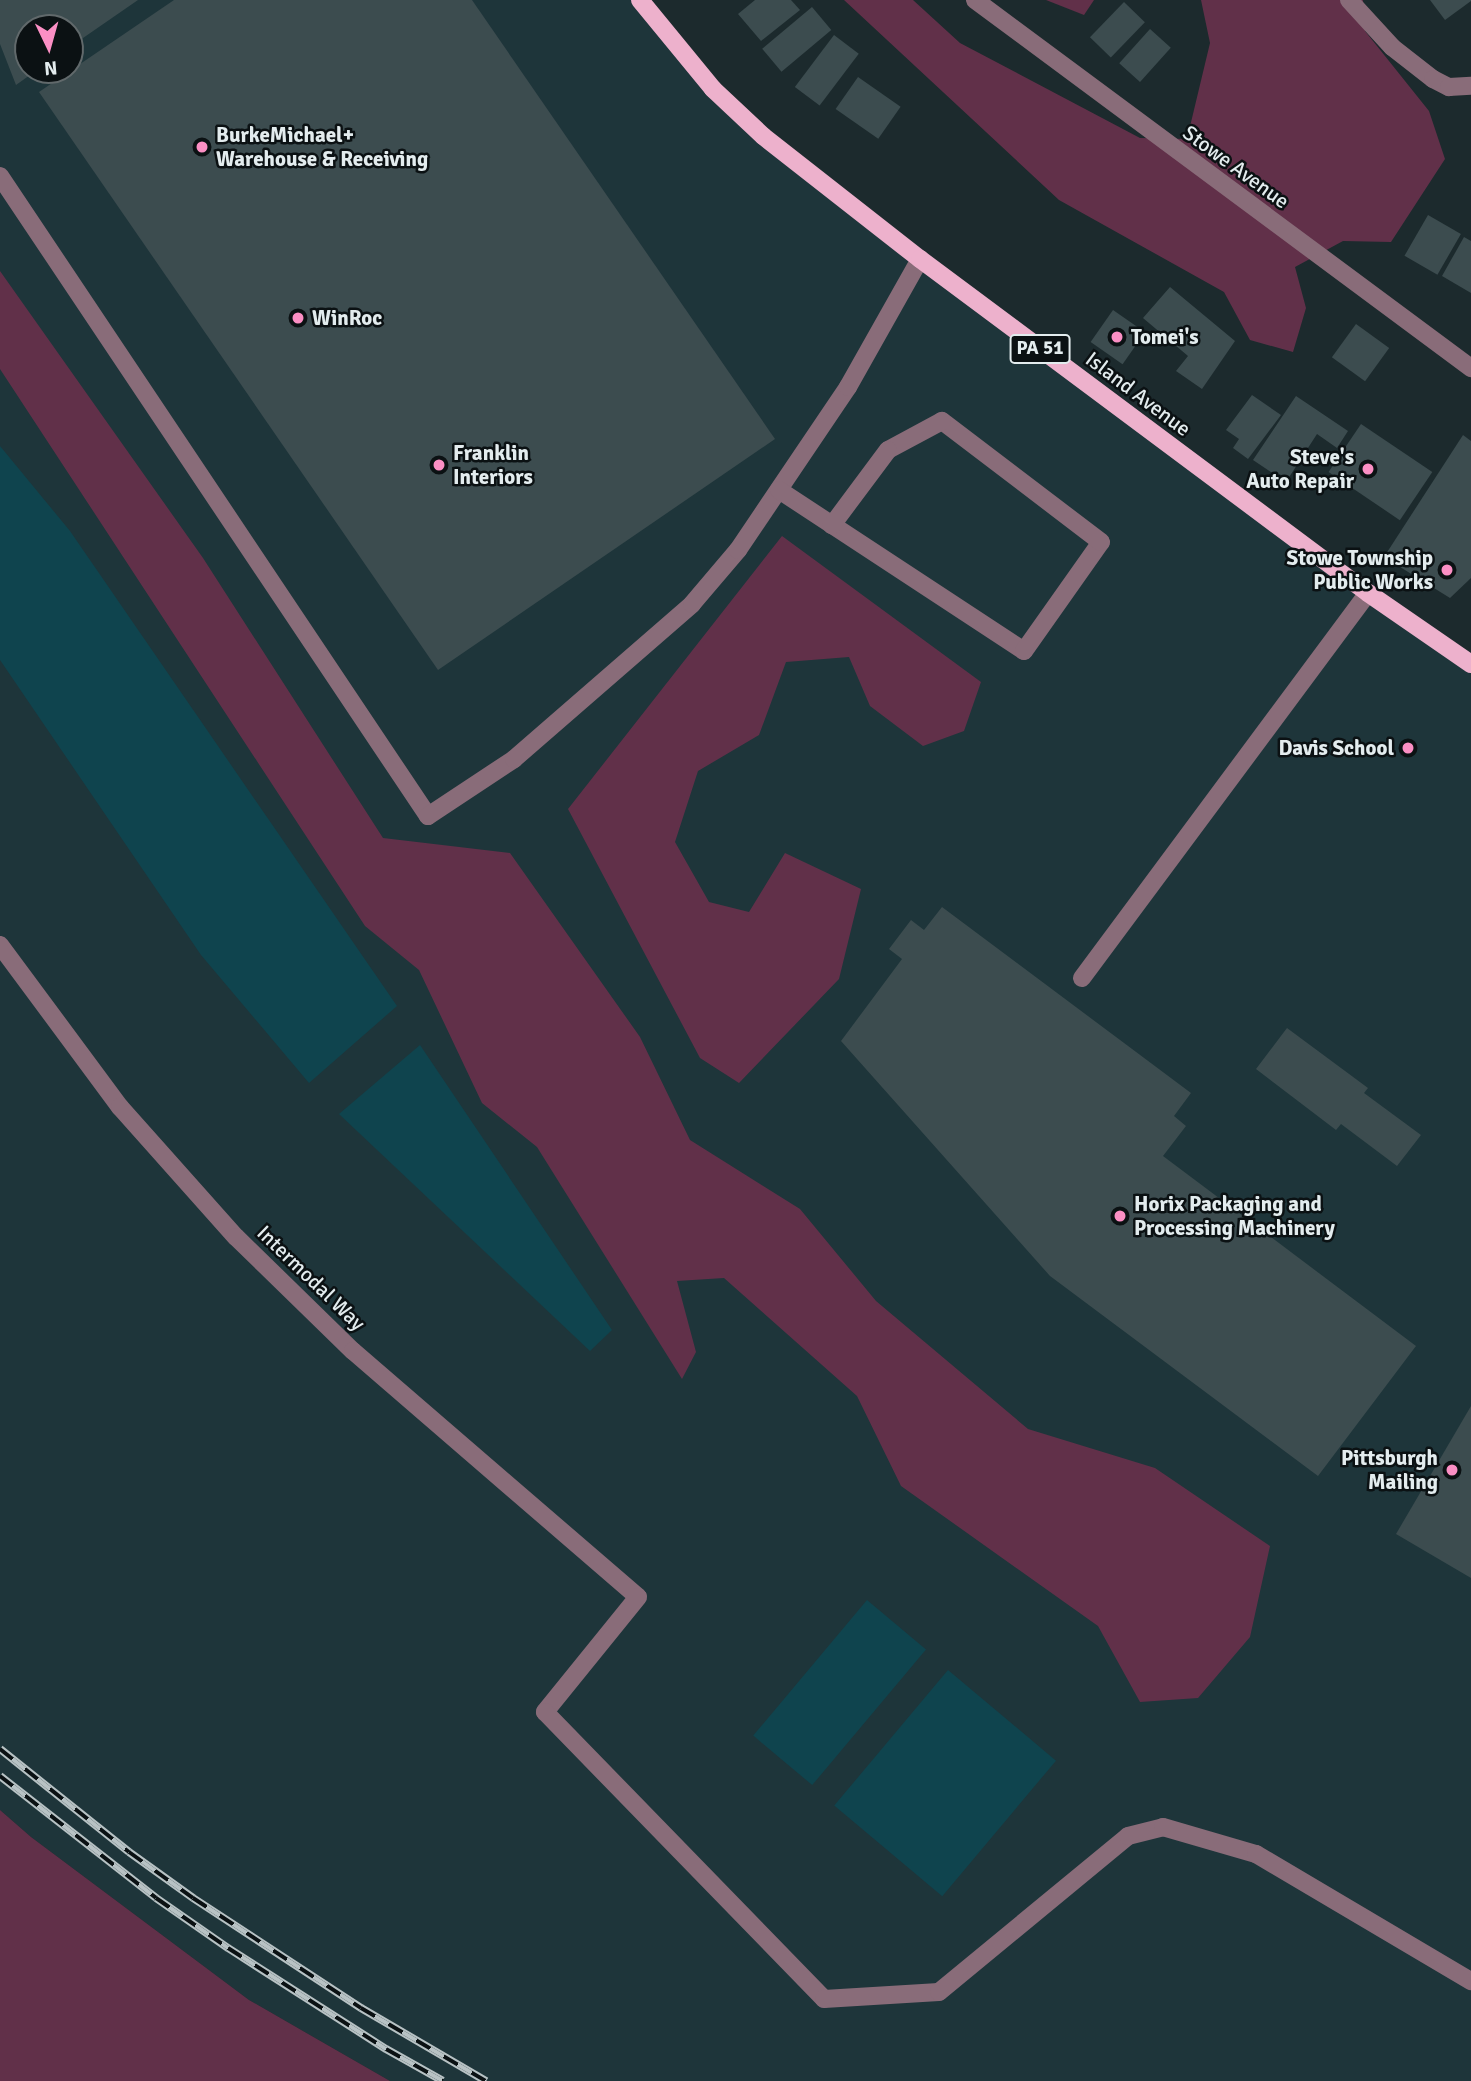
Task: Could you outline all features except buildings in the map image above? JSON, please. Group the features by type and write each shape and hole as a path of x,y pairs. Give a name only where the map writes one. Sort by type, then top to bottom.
{"main road":[{"name":"Island Avenue","path":"640,0 713,89 763,136 920,259 1368,593 1471,663"}],"street":[{"name":"Stowe Avenue","path":"975,0 1471,368"},
{"path":"1349,0 1392,47 1433,79 1449,86 1471,86"},
{"path":"0,176 428,816 514,758 692,604 738,550 848,387 920,259"},
{"path":"779,489 832,525 1024,651 1101,542 942,421 888,450 832,525"},
{"path":"1082,978 1368,593"},
{"name":"Intermodal Way","path":"0,945 120,1107 236,1237 353,1351 638,1597 545,1712 824,1999 939,1992 1128,1836 1164,1827 1256,1854 1471,1980"}],"shaded area":[{"path":"0,0 640,0 763,136 1471,664 1471,2081 390,2081 249,2000 31,1837 0,1810"},
{"path":"844,0 913,0 960,43 1140,138 1187,139 1210,43 1201,0 1363,0 1365,31 1429,111 1445,159 1391,242 1343,241 1295,267 1306,308 1293,352 1250,340 1224,292 1059,200"},
{"path":"1046,0 1094,0 1084,15"},
{"path":"0,271 203,558 383,838 510,853 640,1037 690,1140 800,1209 876,1301 1028,1429 1155,1468 1270,1546 1250,1637 1198,1698 1140,1702 1098,1626 901,1486 857,1396 724,1278 677,1281 696,1352 682,1379 537,1147 482,1103 419,970 365,926 0,369"},
{"path":"782,536 981,682 964,731 923,746 870,706 849,657 786,662 759,735 698,771 675,842 709,902 749,912 785,853 861,889 839,979 739,1083 700,1058 568,809"},
{"path":"0,1810 31,1837 249,2000 390,2081 0,2081"}],"water":[{"path":"0,446 70,531 397,1006 309,1083 201,955 0,660"},
{"path":"420,1045 612,1330 590,1351 339,1114"},
{"path":"867,1600 926,1649 812,1785 753,1736"},
{"path":"948,1670 1056,1761 942,1896 834,1806"}],"railway":[{"path":"0,1749 129,1852 193,1898 361,2008 486,2081"},
{"path":"0,1776 156,1898 228,1948 386,2049 443,2081"}],"place":[{"name":"BurkeMichael+ Warehouse & Receiving","path":"202,147"},
{"name":"WinRoc","path":"298,318"},
{"name":"Tomei's","path":"1117,337"},
{"name":"Franklin Interiors","path":"439,465"},
{"name":"Steve's Auto Repair","path":"1368,469"},
{"name":"Stowe Township Public Works","path":"1447,570"},
{"name":"Davis School","path":"1408,748"},
{"name":"Horix Packaging and Processing Machinery","path":"1120,1216"},
{"name":"Pittsburgh Mailing","path":"1452,1470"}]}
